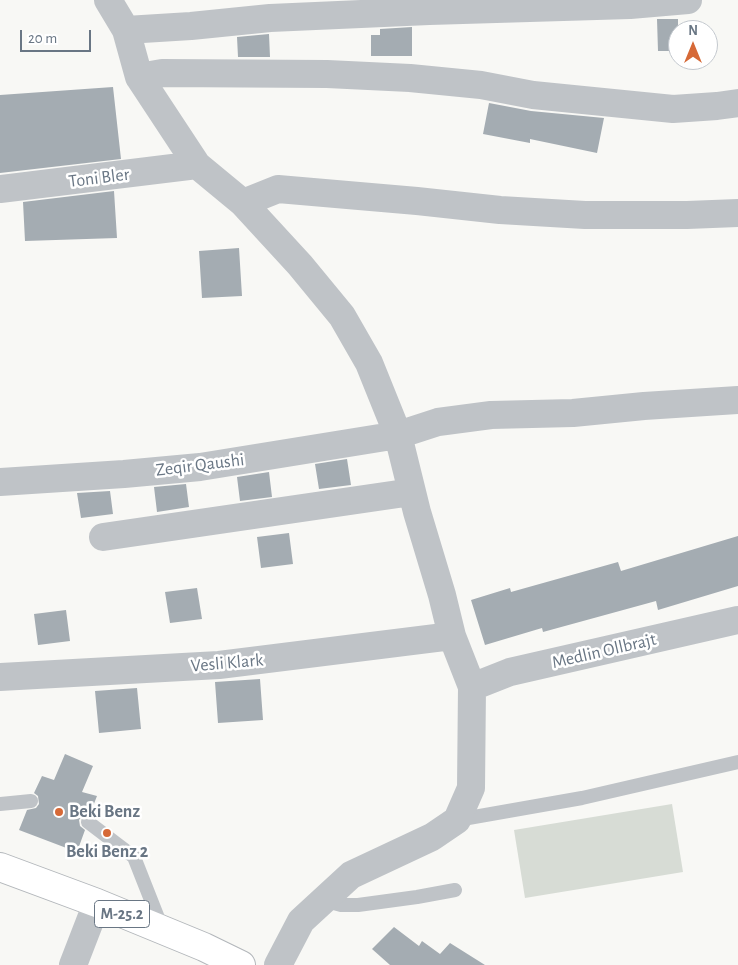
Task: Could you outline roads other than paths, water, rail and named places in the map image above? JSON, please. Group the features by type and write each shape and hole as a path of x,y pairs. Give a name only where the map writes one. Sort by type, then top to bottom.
{"main road":[{"name":"M-25.2","path":"0,867 97,903 242,965"}],"street":[{"path":"108,0 126,30 139,77 197,165 242,203 300,265 342,316 369,363 398,435 452,636 472,687 471,788 457,820 432,837 351,876 322,900 301,921 278,965"},
{"path":"126,30 270,18 630,5 688,0"},
{"path":"139,77 162,74 336,75 481,85 533,95 673,109 738,103"},
{"name":"Toni Bler","path":"0,189 197,165"},
{"path":"242,203 278,189 500,210 585,215 738,213"},
{"name":"Zeqir Qaushi","path":"0,482 200,467 398,435 438,422 490,415 573,413 738,400"},
{"path":"103,537 412,492"},
{"name":"Medlin Ollbrajt","path":"472,687 510,672 738,620"},
{"name":"Vesli Klark","path":"0,677 219,665 344,651 452,636"},
{"path":"73,965 97,903"}],"lane":[{"path":"457,820 582,798 738,762"},
{"path":"0,804 31,801"},
{"path":"88,822 134,857 163,930"},
{"path":"322,900 341,905 358,904 417,898 455,890"}],"place":[{"name":"Beki Benz","path":"59,812"},
{"name":"Beki Benz 2","path":"107,833"}]}
